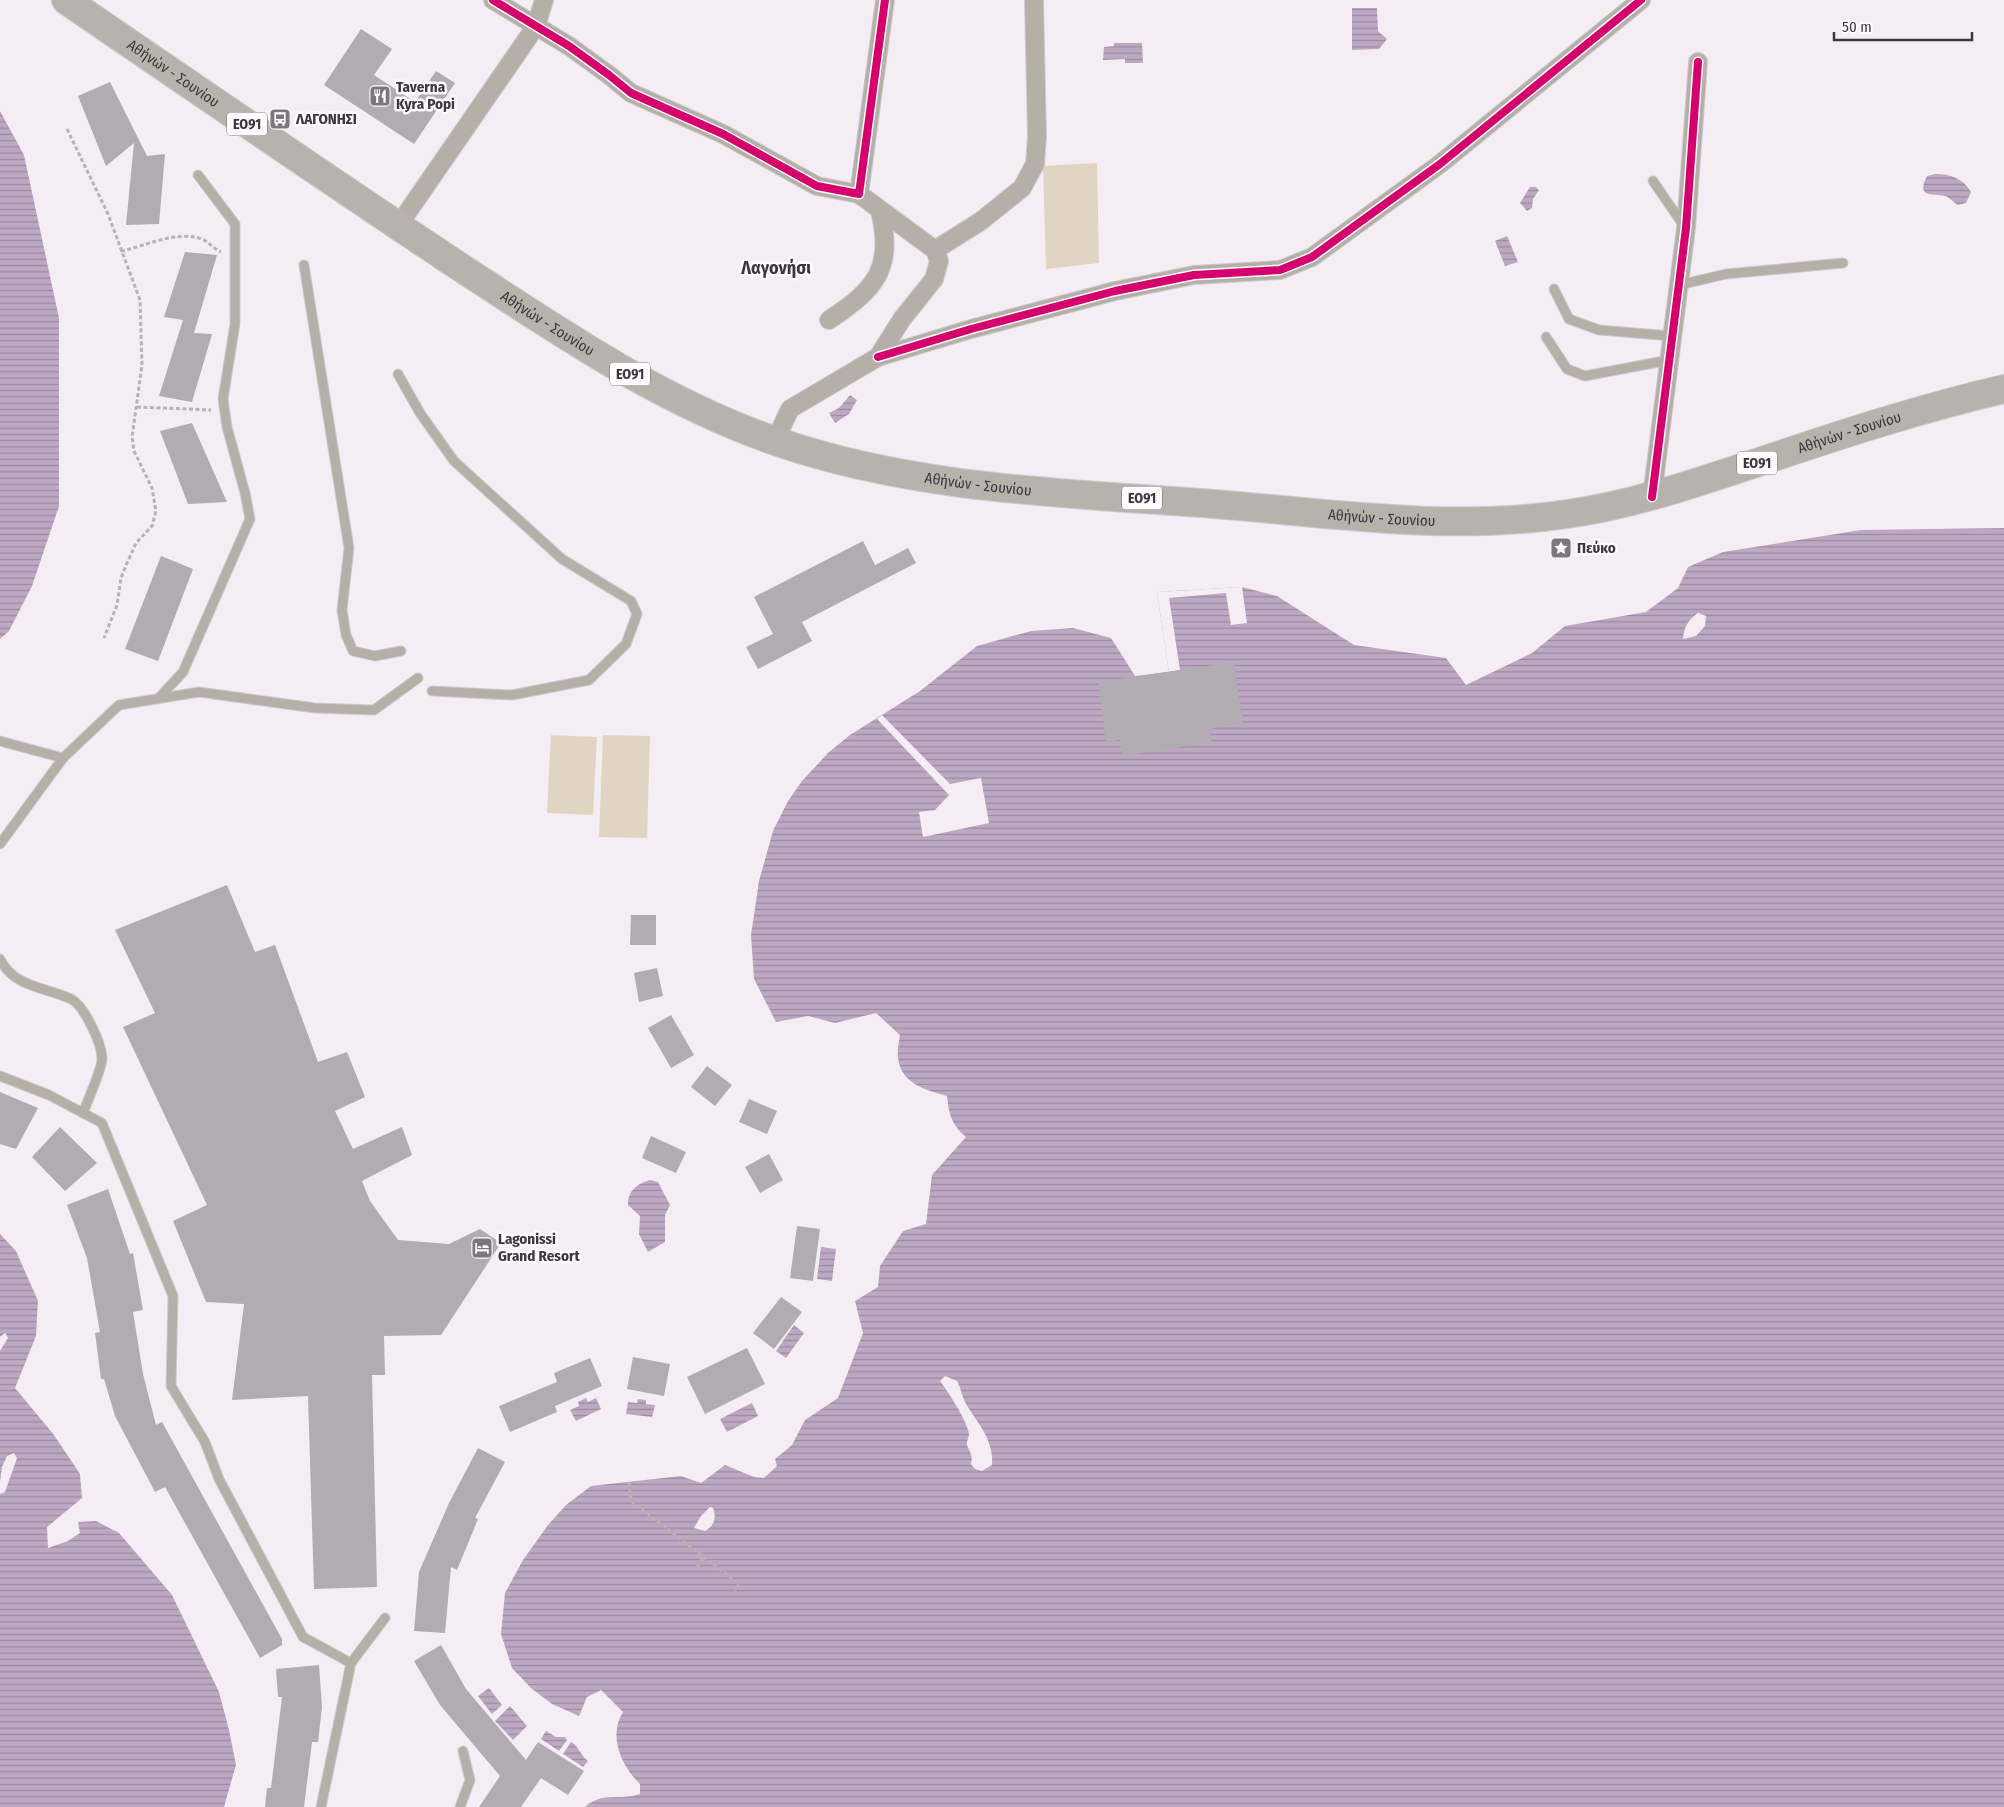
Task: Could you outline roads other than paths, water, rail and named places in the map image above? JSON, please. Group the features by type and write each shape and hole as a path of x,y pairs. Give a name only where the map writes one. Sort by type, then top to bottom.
{"main road":[{"name":"Αθήνών - Σουνίου","path":"66,0 398,226 580,345 626,372 677,400 775,441 893,472 998,487 1407,519 1470,521 1558,516 1652,497 1862,428 1952,401 2004,389"}],"street":[{"path":"493,0 610,75 630,93 724,134 817,186 859,194 935,250 939,261 934,279 902,319 878,357"},
{"path":"398,226 536,26 544,0"},
{"path":"859,194 885,0"},
{"path":"935,250 981,221 1022,188 1034,164 1037,136 1034,0"},
{"path":"775,441 790,409 878,357 971,329 1115,291 1194,275 1280,270 1312,258 1440,164 1641,0"},
{"path":"1652,497 1686,228 1698,62"},
{"path":"829,320 848,308 869,288 883,265 886,236 880,211"}],"lane":[{"path":"158,699 183,672 250,519 227,427 223,399 235,324 236,254 234,224 198,175"},
{"path":"1653,181 1686,228"},
{"path":"1679,285 1726,274 1843,263"},
{"path":"304,265 349,548 342,610 346,635 353,652 375,656 400,651"},
{"path":"1554,289 1569,319 1600,330 1672,336"},
{"path":"1546,337 1567,369 1585,376 1669,360"},
{"path":"398,374 420,413 454,461 562,560 631,601 637,614 626,644 589,680 512,695 432,692"},
{"path":"0,844 63,758 119,705 199,692 315,708 374,710 418,678"},
{"path":"0,740 63,758"},
{"path":"0,959 4,968 22,983 73,1000 94,1029 102,1060 84,1113"},
{"path":"0,1076 49,1095 102,1123 173,1296 171,1386 205,1442 219,1479 303,1637 351,1663"},
{"path":"321,1807 351,1663 384,1618"},
{"path":"460,1807 470,1780 463,1751"}],"place":[{"name":"Taverna Kyra Popi","path":"380,96"},
{"name":"ΛΑΓΟΝΗΣΙ","path":"280,119"},
{"name":"Πεύκο","path":"1561,548"},
{"name":"Lagonissi Grand Resort","path":"482,1248"}],"district":[{"name":"Λαγονήσι","path":"776,268"}]}
